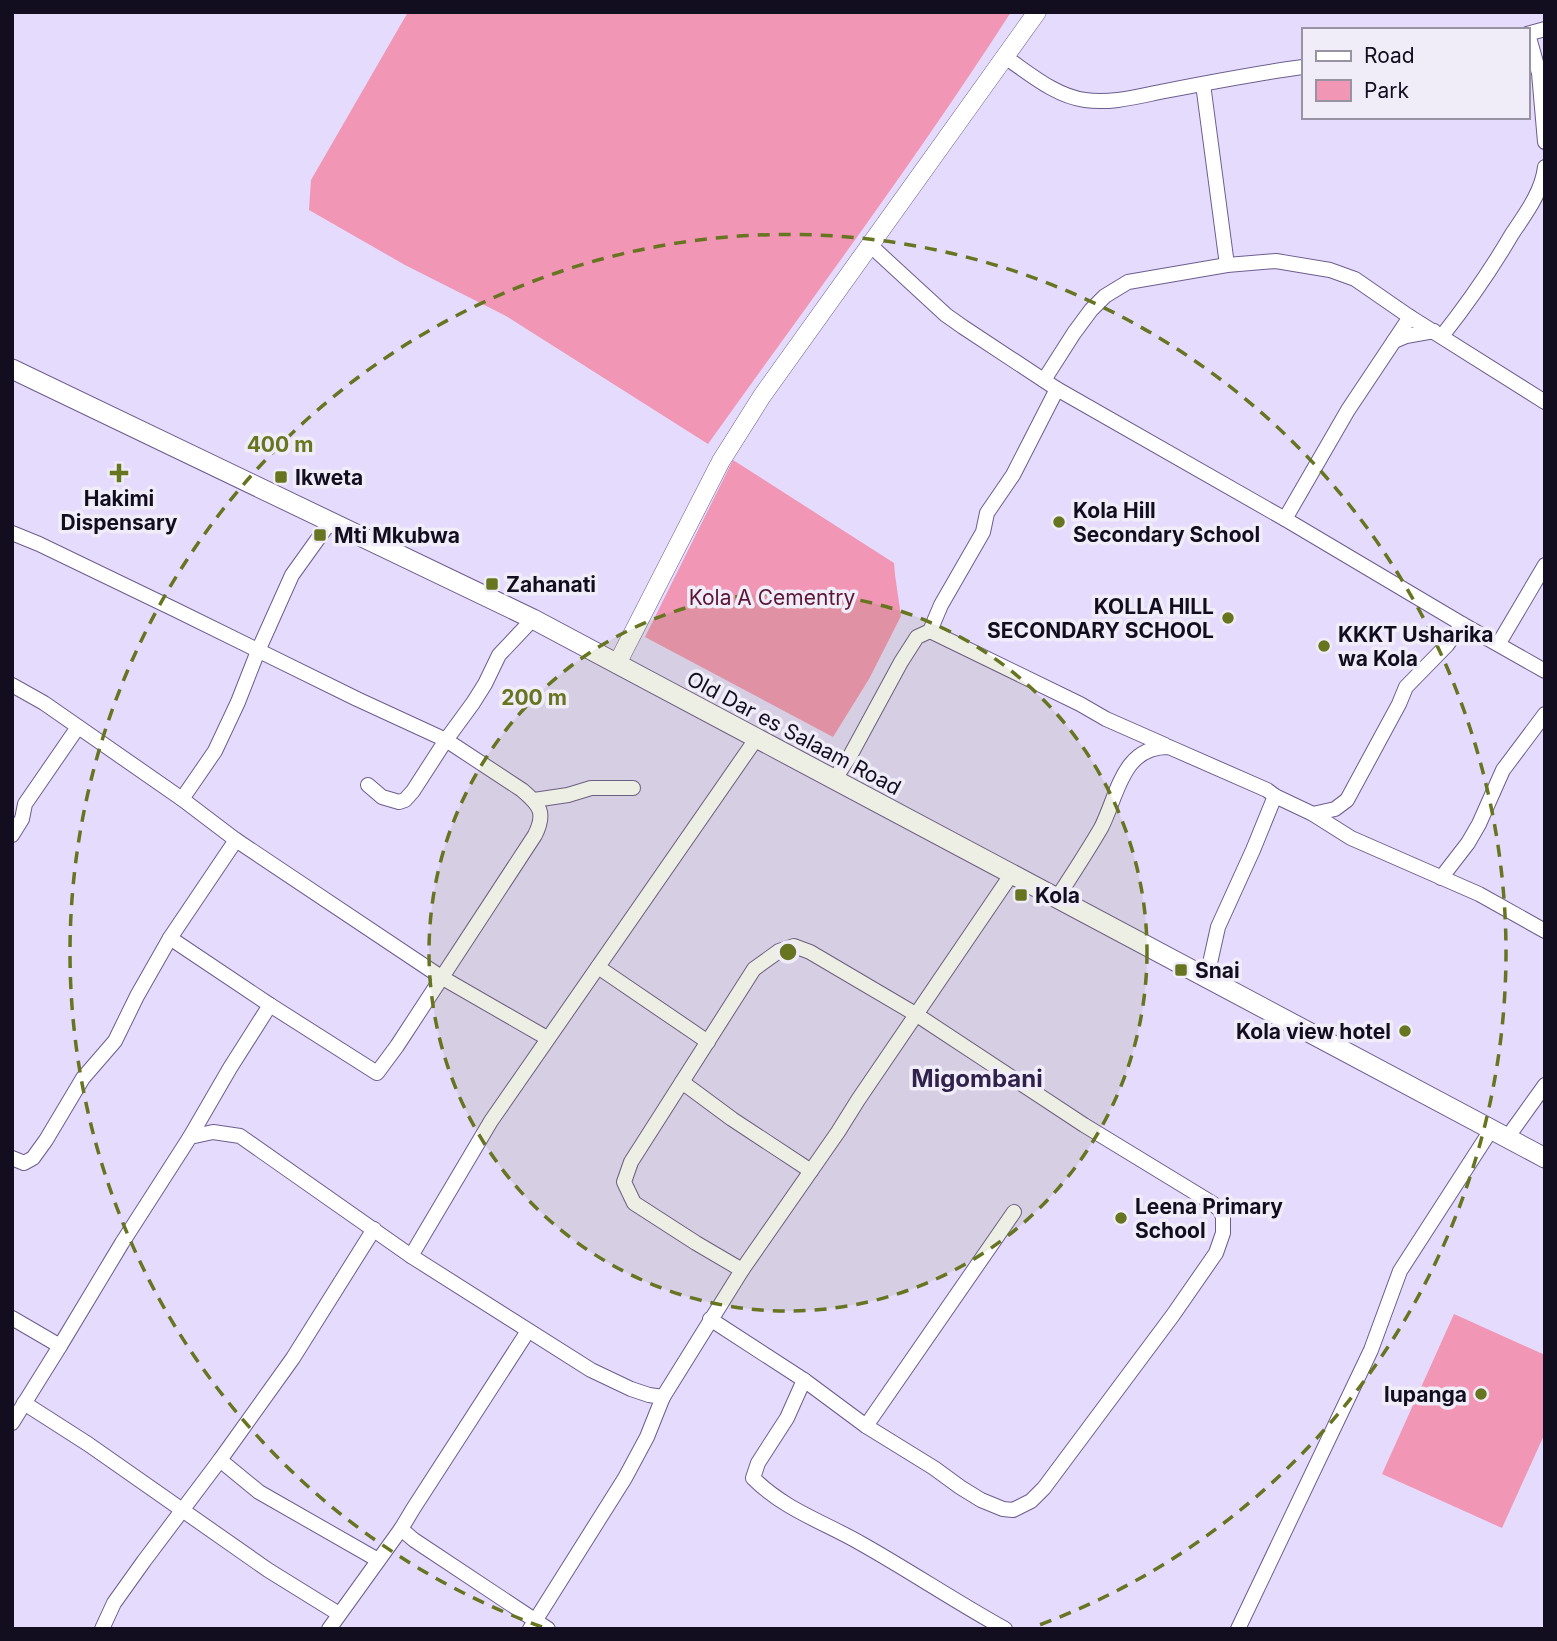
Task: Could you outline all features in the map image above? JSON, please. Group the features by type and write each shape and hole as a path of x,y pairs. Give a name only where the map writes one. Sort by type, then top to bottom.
{"main road":[{"name":"Old Dar es Salaam Road","path":"12,369 533,619 1545,1158"}],"street":[{"path":"617,664 721,461 762,397 1037,12"},
{"path":"1529,38 1539,73 1545,142"},
{"path":"1005,57 1052,88 1084,100 1114,101 1302,66"},
{"path":"1203,84 1227,265"},
{"path":"1394,341 1406,336 1438,334 1465,307 1534,199 1545,167"},
{"path":"871,246 962,327 1007,358 1545,671"},
{"path":"834,780 917,637 930,631 941,606 983,532 987,513 1013,475 1050,385 1079,325 1105,296 1128,282 1227,265 1276,261 1330,270 1355,279 1545,402"},
{"path":"1285,519 1349,410 1410,317"},
{"path":"182,799 215,751 292,575 330,522"},
{"path":"12,533 446,740 523,790 541,809 538,828 488,909 377,1073 170,938"},
{"path":"1499,643 1545,565"},
{"path":"368,785 382,797 400,802 405,800 473,703 499,655 533,619"},
{"path":"1313,814 1335,809 1347,800 1406,687 1447,645 1462,624"},
{"path":"930,631 1106,719 1267,790 1351,838 1479,894 1545,931"},
{"path":"12,685 44,703 236,840 441,978 547,1038"},
{"path":"1441,878 1473,834 1503,770 1545,714"},
{"path":"12,835 22,819 24,804 78,727"},
{"path":"411,1256 491,1121 756,738"},
{"path":"1057,898 1102,826 1122,775 1144,751 1169,747"},
{"path":"534,800 592,788 633,788"},
{"path":"1202,977 1210,963 1218,927 1275,796"},
{"path":"12,1158 24,1163 33,1158 46,1140 83,1078 115,1041 170,938 236,840"},
{"path":"401,1529 538,1626 625,1478 647,1437 663,1397 710,1319 1011,875"},
{"path":"710,1319 804,1380 866,1426 981,1500 1013,1510 1031,1501 1044,1488 1173,1315 1216,1252 1223,1233 1222,1213 1212,1203 1084,1125 917,1015 810,951 794,946 779,951 754,969 631,1162 624,1182 634,1203 640,1208 742,1270"},
{"path":"598,967 708,1042"},
{"path":"12,1423 270,1005"},
{"path":"682,1082 811,1171"},
{"path":"1238,1629 1371,1350 1400,1271 1499,1134 1545,1085"},
{"path":"190,1137 213,1132 240,1136 411,1256 591,1370 631,1389 663,1397"},
{"path":"866,1426 1014,1212"},
{"path":"102,1629 114,1603 293,1358 374,1230"},
{"path":"12,1318 61,1346"},
{"path":"329,1629 401,1529 528,1331"},
{"path":"804,1380 787,1418 758,1463 753,1478 793,1509 860,1542 996,1627"},
{"path":"24,1403 88,1444 268,1570 339,1614"},
{"path":"220,1460 259,1492 378,1560"}],"green space":[{"path":"408,12 1011,12 900,176 708,444 506,316 405,265 309,210 311,180"},
{"name":"Kola A Cementry","path":"733,460 894,563 901,616 869,679 833,737 645,637"},
{"name":"lupanga","path":"1454,1314 1545,1355 1545,1433 1502,1528 1382,1474"}],"place":[{"name":"Hakimi Dispensary","path":"119,473"},
{"name":"Ikweta","path":"281,477"},
{"name":"Kola Hill Secondary School","path":"1059,522"},
{"name":"Mti Mkubwa","path":"320,535"},
{"name":"Zahanati","path":"492,584"},
{"name":"KOLLA HILL SECONDARY SCHOOL","path":"1228,618"},
{"name":"KKKT Usharika wa Kola","path":"1324,646"},
{"name":"Kola","path":"1021,895"},
{"name":"Snai","path":"1181,970"},
{"name":"Kola view hotel","path":"1405,1031"},
{"name":"Leena Primary School","path":"1121,1218"},
{"name":"lupanga","path":"1481,1394"}],"district":[{"name":"Migombani","path":"977,1078"}]}
